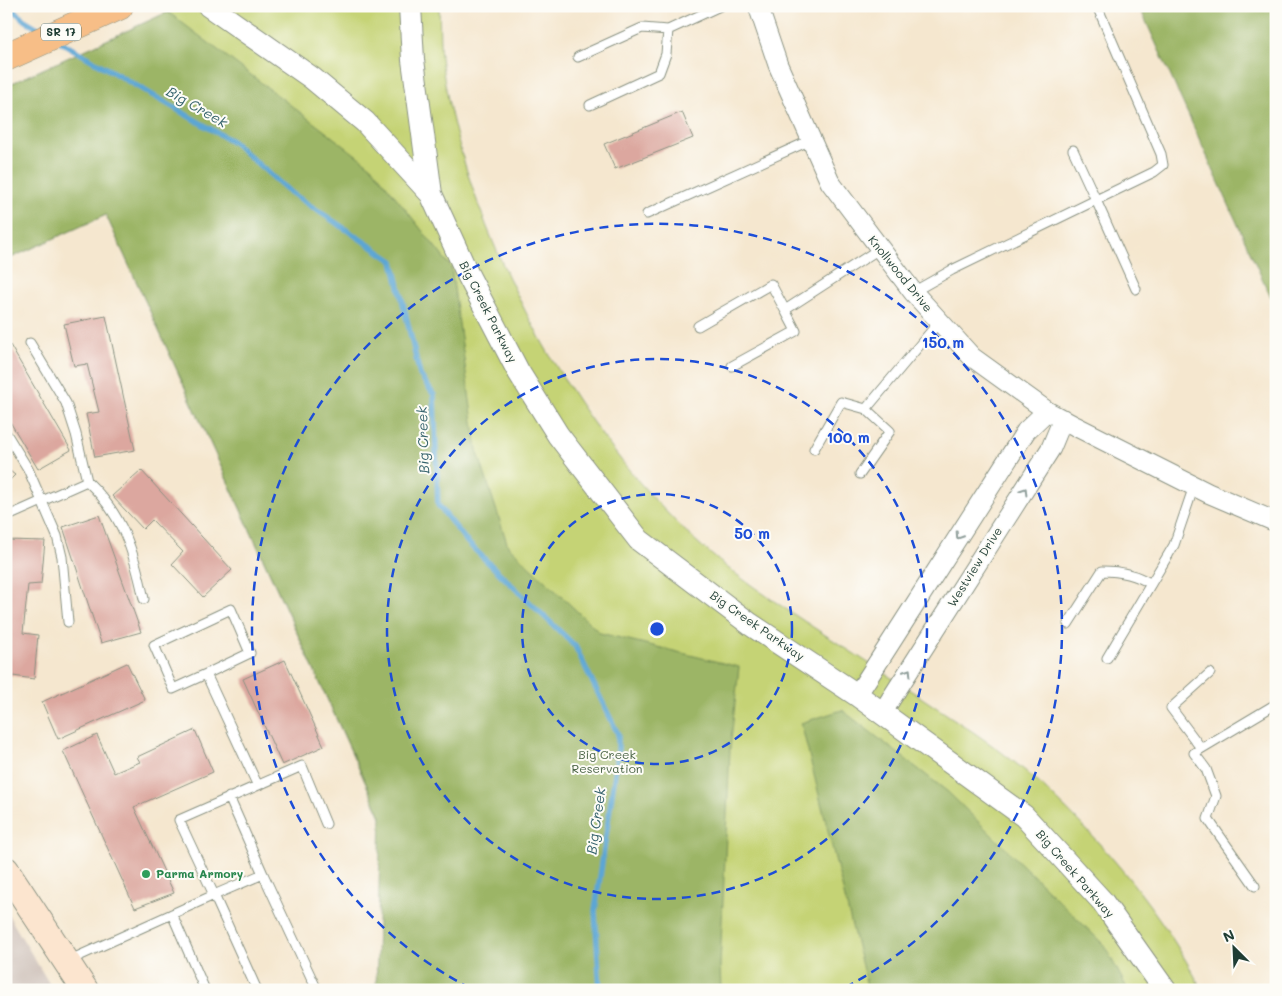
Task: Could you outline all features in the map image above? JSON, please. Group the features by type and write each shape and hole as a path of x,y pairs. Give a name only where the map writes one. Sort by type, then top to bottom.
{"main road":[{"name":"SR 17","path":"6,58 118,7"},
{"path":"6,870 85,990"}],"street":[{"name":"Big Creek Parkway","path":"209,6 312,78 365,122 430,194 468,275 518,371 558,435 639,540 750,624 857,695 1024,816 1102,902 1164,990"},
{"name":"Big Creek Parkway","path":"410,6 414,60 430,194"},
{"name":"Knollwood Drive","path":"758,6 778,65 830,182 913,292 972,357 1055,415 1194,486 1276,522"},
{"path":"857,695 1026,431 1055,415"},
{"name":"Westview Drive","path":"882,713 1051,448 1055,415"},
{"path":"980,503 1006,518"},
{"path":"923,592 950,607"}],"lane":[{"path":"578,57 642,28 668,30 720,6"},
{"path":"913,292 952,270 1154,172 1163,165 1161,154 1097,6"},
{"path":"590,105 659,73 666,54 668,30"},
{"path":"647,214 811,140"},
{"path":"1073,150 1136,289"},
{"path":"785,310 879,249"},
{"path":"698,326 771,284 796,331 732,366"},
{"path":"866,409 939,322"},
{"path":"30,343 66,404 76,434 87,481 109,507 128,539 144,599"},
{"path":"814,449 841,402 866,409 890,431 860,474"},
{"path":"6,433 28,469 57,536 62,557 68,622"},
{"path":"6,517 87,481"},
{"path":"1107,658 1174,545 1194,486"},
{"path":"1068,624 1102,571 1121,571 1151,584"},
{"path":"231,609 250,653 206,674 173,689 154,645 231,609"},
{"path":"1202,748 1172,708 1210,673"},
{"path":"206,674 257,784"},
{"path":"1255,886 1208,819 1216,796 1206,769 1194,753 1276,704"},
{"path":"257,990 179,820 257,784 302,766 326,824"},
{"path":"229,797 317,990"},
{"path":"67,962 263,874"},
{"path":"172,914 205,990"}],"shaded area":[{"path":"6,911 53,990 6,990"}],"green space":[{"name":"Big Creek Reservation","path":"181,6 439,6 442,65 456,134 479,206 509,279 546,350 589,417 637,480 689,535 744,580 971,730 1038,782 1086,829 1129,879 1168,932 1202,990 460,990 106,215 6,260 6,86"},
{"path":"1139,6 1276,6 1276,309"},
{"path":"168,12 372,167 451,267 477,450 508,546 600,633 739,667 730,749 720,965 721,990 376,990 381,816 106,215 6,260 6,86"},
{"path":"842,710 948,792 1104,945 1128,990 868,990 801,723"}],"building":[{"path":"682,112 693,138 615,169 604,144"},
{"path":"106,316 135,450 95,457 86,414 99,412 87,364 74,366 64,324"},
{"path":"10,345 71,450 38,469 6,415 6,347"},
{"path":"6,468 15,475 6,484"},
{"path":"141,470 232,570 203,597 172,564 183,552 152,520 143,529 112,496"},
{"path":"99,515 141,632 101,643 63,527"},
{"path":"6,540 45,541 41,584 28,585 23,633 38,635 34,679 6,675"},
{"path":"285,660 324,746 282,765 243,679"},
{"path":"127,663 145,700 58,739 42,702"},
{"path":"195,730 213,772 134,807 174,893 135,908 63,751 97,735 114,773 140,762 137,757"}],"waterway":[{"name":"Big Creek","path":"10,6 23,19 43,31"},
{"name":"Big Creek","path":"61,42 233,142 290,192 393,261 420,375 434,395 438,505 468,543 575,646 618,734 618,753 595,911 600,990"}],"place":[{"name":"Parma Armory","path":"146,874"}]}
